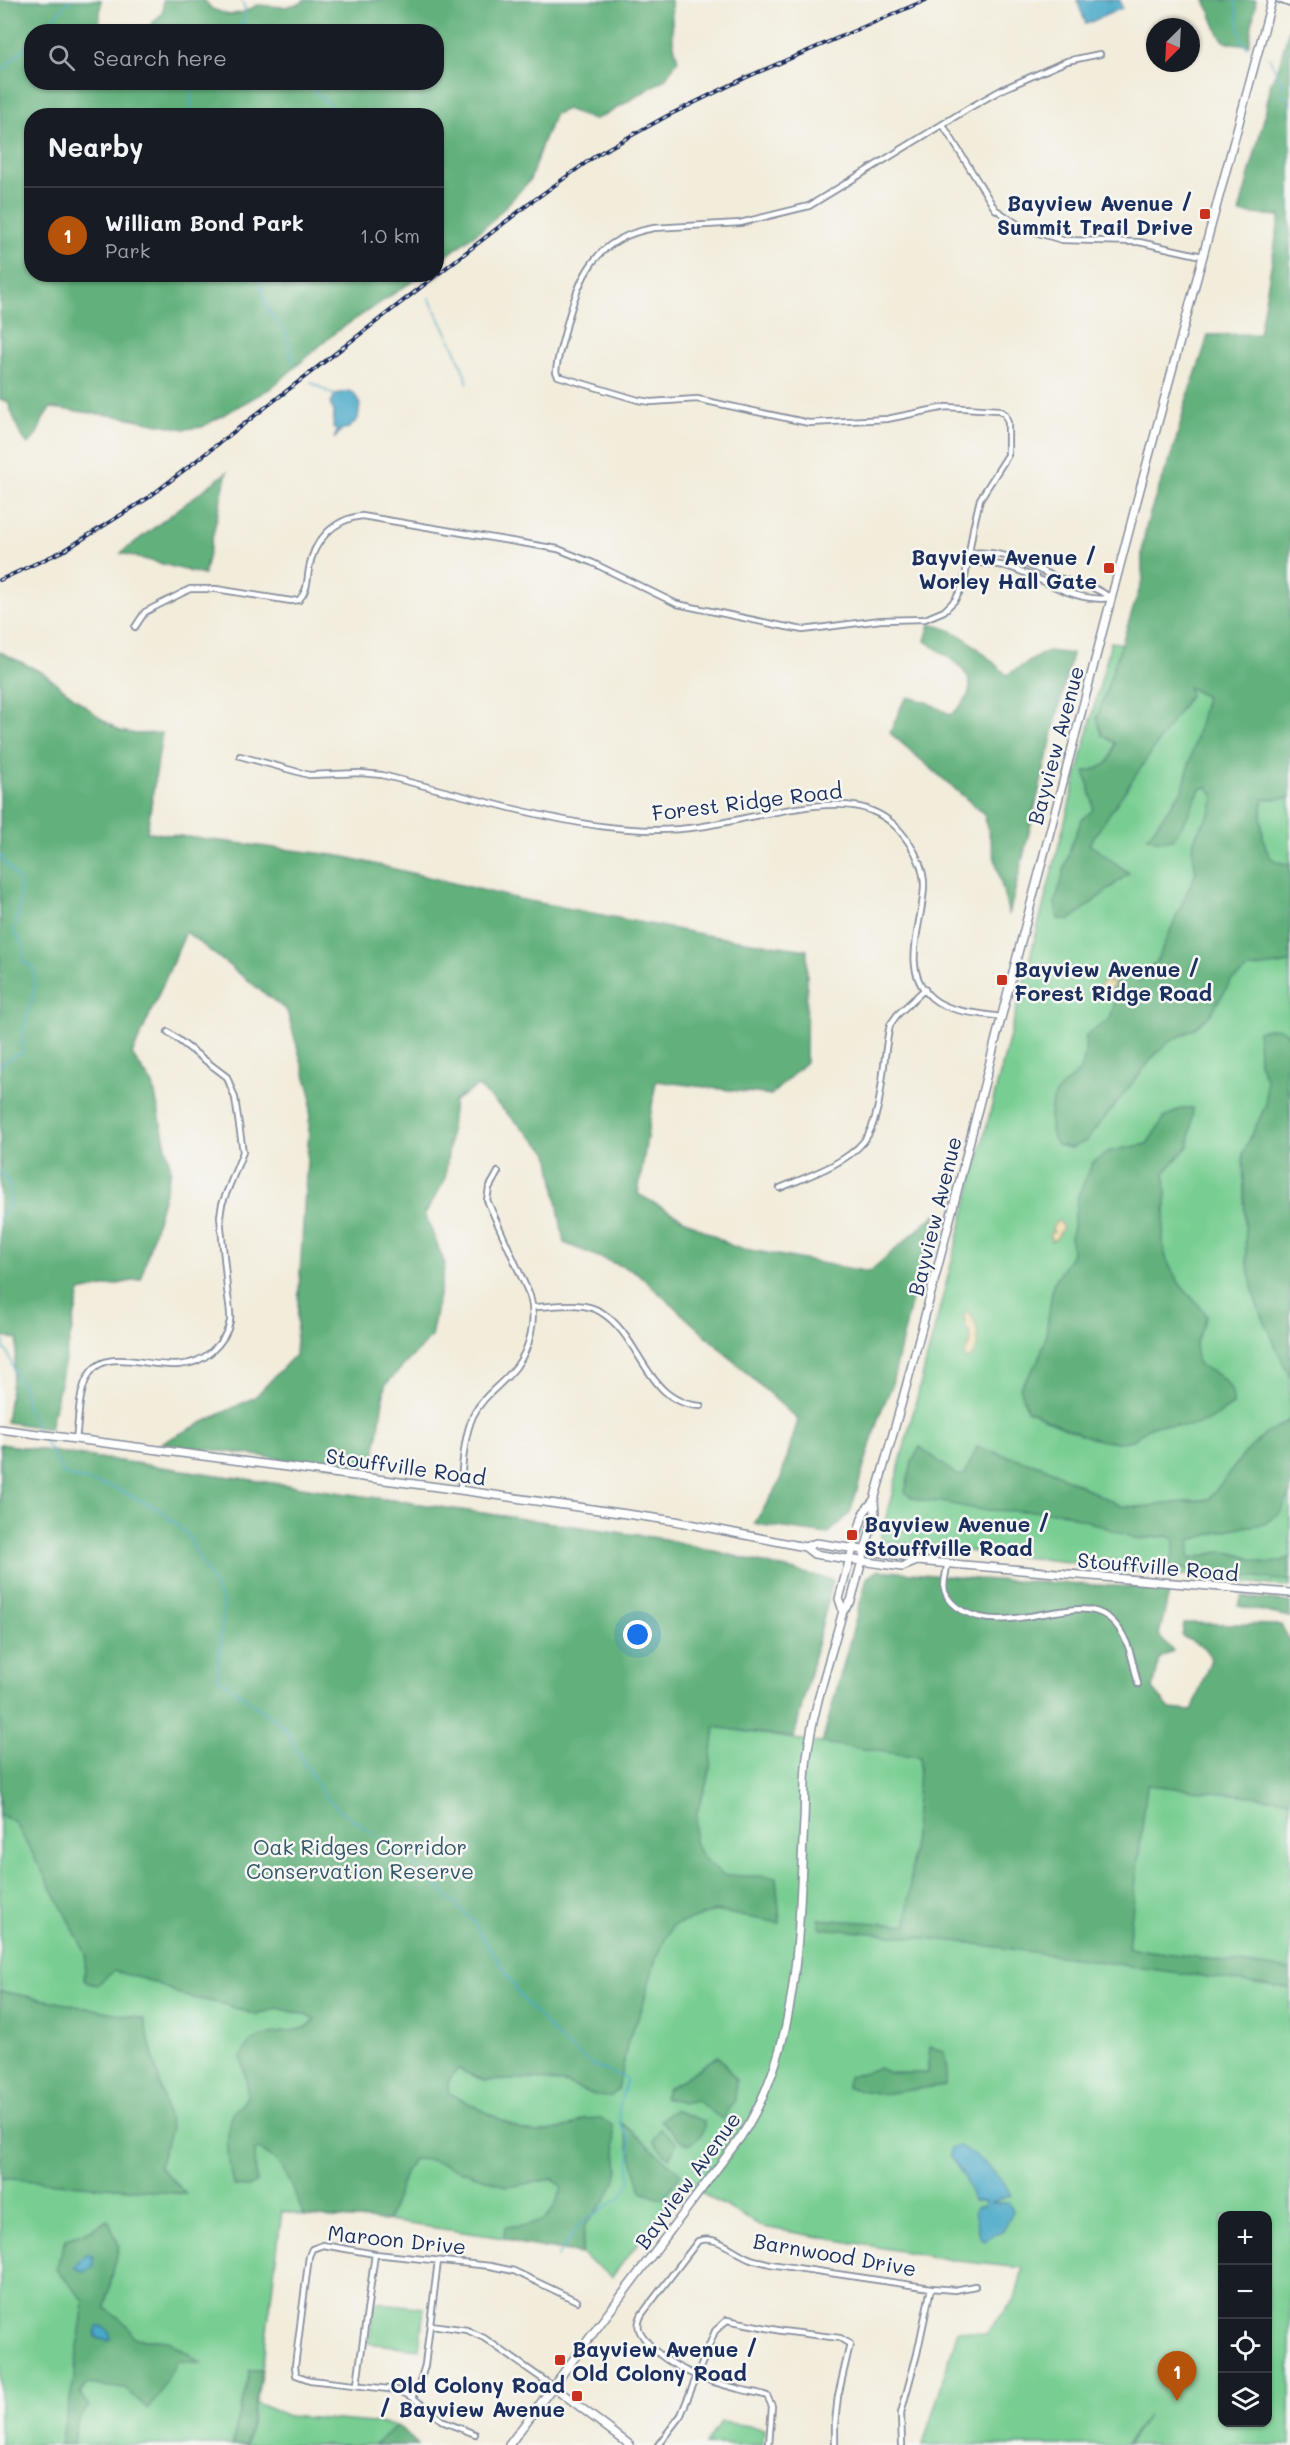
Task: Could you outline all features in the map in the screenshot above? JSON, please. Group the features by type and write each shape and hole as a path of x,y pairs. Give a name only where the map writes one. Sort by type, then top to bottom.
{"main road":[{"name":"Bayview Avenue","path":"509,2445 740,2138 752,2121 771,2078 787,2022 796,1966 807,1758 814,1717 843,1611 851,1601 875,1514 874,1500 927,1312 1110,598 1272,0"},
{"name":"Stouffville Road","path":"0,1429 675,1521 805,1547 814,1554 850,1560 902,1567 916,1561"},
{"name":"Bayview Avenue","path":"843,1611 839,1599 864,1512 874,1500"},
{"name":"Stouffville Road","path":"805,1547 816,1543 903,1556 916,1561 1290,1593"},
{"path":"554,2387 630,2445"}],"street":[{"path":"1280,0 1290,4"},
{"path":"135,627 145,612 190,589 299,600 306,593 312,554 320,538 332,527 355,517 558,549 593,563 677,604 803,630 881,620 925,619 944,611 955,600 964,584 980,499 1008,455 1008,423 1005,414 999,410 946,407 886,419 809,423 697,399 651,402 638,400 573,382 558,376 556,372 575,294 582,277 606,249 623,238 654,228 740,223 809,206 1003,90 1067,61 1100,54"},
{"path":"943,125 995,209 1025,229 1062,240 1139,242 1202,256"},
{"path":"970,553 975,562 1012,568 1054,588 1096,600 1110,598"},
{"path":"970,553 1015,557 1058,577 1100,589 1110,598"},
{"name":"Forest Ridge Road","path":"240,756 309,775 362,773 382,775 570,822 619,829 668,830 700,827 824,805 859,806 875,812 895,825 916,855 924,883 915,948 915,970 925,989"},
{"path":"780,1188 808,1178 836,1163 865,1140 876,1113 891,1025 897,1015 925,989 932,998 946,1006 1001,1017"},
{"path":"76,1439 86,1380 102,1364 108,1360 118,1359 162,1365 192,1364 207,1356 220,1344 230,1320 220,1215 222,1204 243,1152 238,1113 227,1077 168,1032"},
{"path":"460,1490 465,1442 473,1416 491,1390 516,1368 530,1340 533,1307 526,1284 487,1200 489,1188 498,1172"},
{"path":"533,1307 571,1306 601,1312 619,1328 656,1383 676,1401 701,1406"},
{"path":"947,1564 945,1592 956,1608 976,1618 998,1621 1076,1609 1100,1612 1118,1626 1124,1636 1138,1684"},
{"name":"Barnwood Drive","path":"698,2375 681,2369 659,2354 638,2331 638,2323 698,2241 713,2240 750,2259 770,2264 931,2288 955,2290 975,2286"},
{"name":"Maroon Drive","path":"475,2434 444,2422 412,2397 397,2390 310,2380 296,2375 295,2366 309,2256 312,2249 323,2245 375,2254 514,2271 577,2301"},
{"path":"357,2384 375,2254"},
{"path":"412,2397 423,2373 438,2260"},
{"path":"902,2445 901,2413 931,2288"},
{"path":"658,2445 681,2415 715,2331 727,2320 846,2340 850,2350 838,2396 835,2445"},
{"path":"431,2325 467,2330 484,2338 554,2387"},
{"path":"698,2375 729,2387 758,2392 766,2396 772,2406 769,2445"}],"green space":[{"path":"0,0 101,0 99,24 24,24 24,90 444,90 444,24 152,24 163,12 163,0 204,0 212,9 229,15 244,12 257,5 284,7 302,3 303,0 671,0 673,41 678,60 665,79 609,113 593,120 567,109 555,114 530,180 491,222 444,258 444,108 24,108 24,282 411,282 337,331 271,388 202,427 185,429 124,417 51,408 44,416 36,435 28,444 20,434 8,402 0,399"},
{"path":"1205,0 1256,0 1249,45 1225,42 1219,34"},
{"path":"1290,25 1290,798 1264,799 1262,819 1263,835 1269,855 1276,861 1290,865 1290,963 1249,969 1231,981 1210,1015 1192,1030 1169,1042 1154,1056 1086,1141 1071,1148 1057,1145 1051,1132 1050,1116 1053,1100 1061,1088 1081,1068 1085,1056 1086,1035 1110,1019 1115,1002 1112,986 1130,970 1142,971 1156,963 1196,872 1192,847 1197,833 1210,813 1214,797 1208,787 1200,789 1186,819 1173,839 1159,841 1148,837 1183,789 1206,697 1188,687 1190,695 1089,844 1129,873 1070,920 1058,919 1055,903 1071,846 1082,819 1093,810 1085,772 1106,764 1115,743 1102,735 1097,718 1143,579 1143,545 1150,513 1175,443 1208,335 1259,334 1280,216 1239,213 1265,115 1271,82 1279,66"},
{"path":"227,472 204,575 121,553"},
{"path":"930,624 963,637 1007,675 1047,651 1072,654 1009,915 984,814 890,733 908,697 927,702 951,715 967,697 970,688 969,679 964,671 949,657 925,641"},
{"path":"1111,642 1290,669 1290,1587 880,1541"},
{"path":"0,652 43,673 120,731 137,734 162,733 147,832 341,856 519,899 711,936 807,950 806,1062 771,1095 656,1081 638,1194 734,1247 869,1272 937,1213 919,1270 891,1388 879,1416 850,1513 828,1534 754,1524 779,1484 798,1420 636,1272 564,1243 549,1153 478,1086 454,1101 445,1180 425,1214 445,1264 431,1337 385,1385 373,1471 161,1443 255,1397 295,1355 311,1095 287,1011 186,932 132,1055 153,1085 171,1170 141,1279 80,1292 50,1429 6,1422 18,1339 0,1336"},
{"path":"1274,1028 1284,1030 1290,1036 1285,1077 1288,1092 1290,1091 1290,1378 1256,1302 1246,1259 1243,1153 1266,1105 1266,1079 1259,1062 1258,1031"},
{"path":"1182,1108 1193,1108 1189,1145 1165,1172 1163,1246 1168,1263 1180,1284 1207,1316 1195,1345 1198,1365 1212,1371 1228,1384 1233,1397 1233,1405 1199,1424 1155,1425 1132,1440 1119,1442 1092,1438 1027,1410 1020,1387 1037,1363 1045,1341 1053,1284 1072,1254 1071,1238 1078,1196 1093,1162 1110,1151 1147,1144 1164,1118"},
{"path":"1290,1420 1290,1494 1280,1513 1264,1524 1230,1529 1190,1540 1189,1559 1222,1552 1272,1563 1290,1557 1290,1581 1169,1567 1174,1551 1174,1540 1168,1536 1137,1539 1062,1512 981,1510 920,1500 905,1492 912,1462 920,1447 958,1476 965,1474 977,1447 1044,1467 1121,1506 1139,1507 1209,1499 1245,1453 1266,1433"},
{"name":"Oak Ridges Corridor Conservation Reserve","path":"0,1444 664,1539 750,1560 715,1727 822,1743 1290,1800 1290,2445 1127,2445 1147,2416 1125,2445 923,2445 958,2330 986,2334 1015,2299 1023,2268 957,2261 763,2227 683,2183 612,2277 581,2254 522,2244 504,2238 388,2221 304,2216 282,2211 256,2403 288,2416 397,2425 418,2445 0,2445"},
{"path":"0,1444 664,1539 833,1580 794,1738 715,1727 709,1776 697,1812 694,1841 702,1857 723,1875 776,1877 780,1923 715,1911 672,1926 657,1955 641,2011 628,2041 618,2090 611,2096 594,2095 568,2084 535,2079 485,2081 458,2069 448,2083 449,2093 519,2129 537,2133 569,2127 584,2119 601,2118 613,2126 618,2169 616,2179 605,2201 585,2225 581,2254 522,2244 504,2238 505,2227 536,2223 548,2215 562,2187 554,2179 508,2187 431,2160 413,2159 406,2171 388,2221 304,2216 282,2168 268,2154 258,2149 255,2151 256,2182 249,2187 233,2186 228,2149 229,2130 234,2112 244,2102 247,2094 241,2057 249,2044 256,2039 300,2029 315,2020 303,2014 277,2008 256,2015 223,2004 184,1996 154,1982 114,1971 97,1985 88,1983 84,1979 86,1954 15,1822 0,1815"},
{"path":"878,1570 978,1579 1170,1589 1159,1635 1173,1651 1160,1658 1153,1689 1170,1709 1192,1711 1211,1659 1206,1649 1182,1636 1184,1623 1281,1625 1290,1641 1290,1800 1147,1785 1128,1948 1290,1970 1290,1989 962,1942 821,1928 818,1919 907,1925 920,1757 822,1743 867,1578"},
{"path":"1242,1597 1290,1602 1290,1617 1238,1606"},
{"path":"0,1991 144,2019 171,2129 159,2166 186,2194 0,2178"},
{"path":"930,2047 944,2051 947,2072 945,2085 882,2094 847,2088 848,2077 879,2068 889,2073 927,2073"},
{"path":"718,2056 736,2080 735,2100 723,2120 696,2100 682,2103 664,2097 667,2089"},
{"path":"674,2110 704,2121 703,2130 695,2141 687,2145 660,2120"},
{"path":"622,2123 681,2174 663,2199 641,2191"},
{"path":"660,2128 677,2143 669,2158 653,2141"},
{"path":"108,2220 119,2245 105,2308 126,2324 134,2338 168,2341 202,2363 177,2361 158,2396 148,2409 125,2389 87,2384 80,2394 89,2406 76,2424 73,2445 60,2445 73,2385 84,2301 56,2269 66,2239 87,2232"},
{"path":"374,2302 424,2308 419,2349 369,2343"},
{"path":"250,2370 262,2370 247,2445 232,2445"},
{"path":"721,2422 764,2428 763,2445 705,2445"},
{"path":"397,2425 418,2445 375,2445"}],"sand":[{"path":"1111,972 1115,972 1117,976 1112,988 1104,993 1103,989 1099,990 1099,987 1103,982 1110,982 1107,977"},
{"path":"1057,1221 1063,1227 1056,1239 1051,1241 1051,1232 1054,1232 1052,1228"},
{"path":"968,1312 975,1323 978,1338 975,1352 965,1360 964,1355 971,1341 965,1326 964,1314"}],"water":[{"path":"1077,0 1120,0 1122,8 1086,24"},
{"path":"349,391 354,393 360,404 358,419 349,428 342,429 334,439 337,431 333,427 334,412 330,404 336,394"},
{"path":"959,2146 989,2167 1011,2195 990,2203 1008,2203 1013,2211 1003,2230 985,2241 981,2239 974,2213 976,2208 985,2205 985,2201 973,2201 965,2177 950,2157 951,2149"},
{"path":"86,2254 93,2255 93,2266 84,2272 74,2267"},
{"path":"101,2326 108,2330 111,2339 109,2341 97,2338 95,2334 97,2327"}],"waterway":[{"path":"48,24 70,0"},
{"path":"241,24 246,13 242,0"},
{"path":"1235,0 1239,31 1247,47"},
{"path":"0,73 24,48"},
{"path":"1269,57 1284,83 1280,94 1287,99 1290,106"},
{"path":"191,90 191,108"},
{"path":"313,90 333,108"},
{"path":"260,282 267,309 287,335 295,364"},
{"path":"429,298 455,349 468,383"},
{"path":"311,382 335,396"},
{"path":"0,855 21,884 14,931 24,949 23,962 32,966 35,982 23,1030 23,1052 8,1059 0,1066"},
{"path":"0,1172 8,1181 11,1202 0,1217"},
{"path":"0,1337 4,1341 4,1349 8,1353 16,1377 23,1386 27,1408 38,1429"},
{"path":"44,1440 65,1475 115,1488 157,1508 187,1534 224,1605 217,1677 283,1726 323,1794 339,1810 409,1859 471,1919 522,1998 563,2043 594,2066 627,2079 619,2107 620,2124 630,2139 629,2183 622,2196 581,2223 557,2257"}],"railway":[{"path":"444,269 598,154 667,116 747,77 926,0"},
{"path":"0,580 65,550 148,498 428,282"}],"place":[{"name":"Bayview Avenue / Summit Trail Drive","path":"1205,214"},
{"name":"Bayview Avenue / Worley Hall Gate","path":"1109,568"},
{"name":"Bayview Avenue / Forest Ridge Road","path":"1002,980"},
{"name":"Bayview Avenue / Stouffville Road","path":"852,1535"},
{"name":"Bayview Avenue / Old Colony Road","path":"560,2360"},
{"name":"Old Colony Road / Bayview Avenue","path":"577,2396"},
{"name":"William Bond Park","path":"1177,2401"}]}
